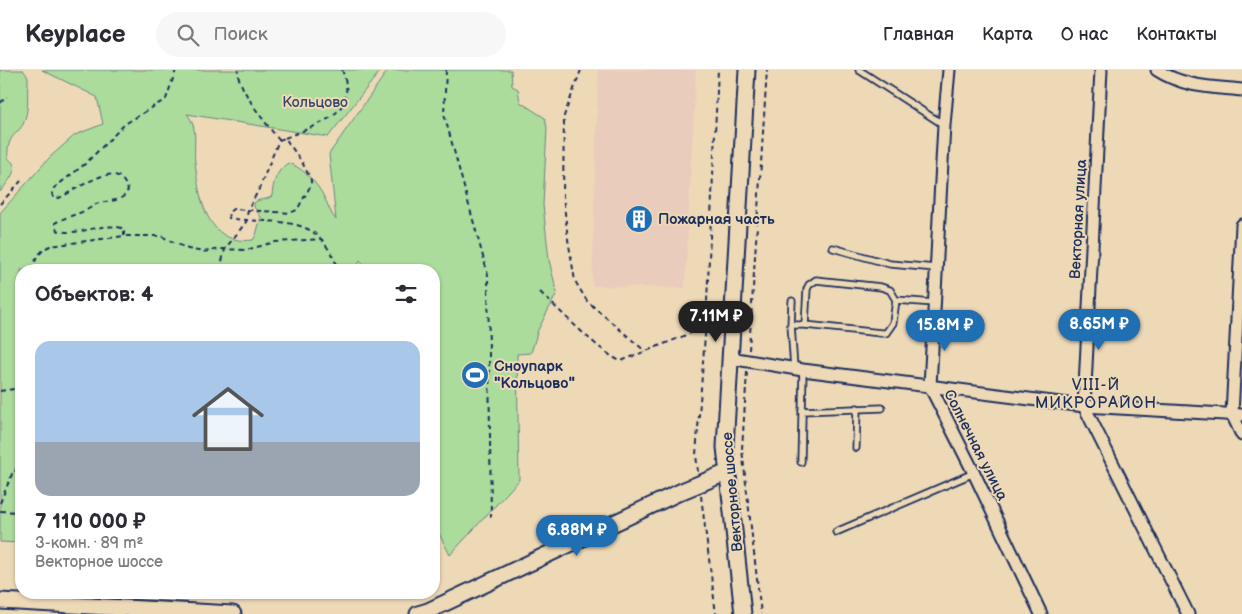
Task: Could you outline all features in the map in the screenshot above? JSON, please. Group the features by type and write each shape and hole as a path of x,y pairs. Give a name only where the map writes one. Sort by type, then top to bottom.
{"main road":[{"name":"Векторное шоссе","path":"743,614 725,447 747,70"},
{"path":"418,614 700,483 728,472"},
{"path":"0,601 87,610 233,614"}],"street":[{"name":"Солнечная улица","path":"949,70 944,125 930,386 974,472 1038,613"},
{"name":"Векторная улица","path":"1101,70 1084,406 1188,614"},
{"path":"1157,70 1188,84 1242,90"},
{"path":"1242,225 1237,414 1242,434"},
{"path":"730,358 799,369 1084,406 1237,414"}],"lane":[{"path":"859,70 944,125"},
{"path":"833,248 890,264 936,268"},
{"path":"792,325 881,334 886,332 893,323 896,300 890,290 816,280 807,289 805,325"},
{"path":"896,300 934,303"},
{"path":"792,301 792,325 799,369 802,411 801,462"},
{"path":"856,448 857,408"},
{"path":"802,411 882,408"},
{"path":"836,532 974,472"}],"path":[{"path":"124,236 124,229 114,226 66,232 57,230 55,226 55,223 60,220 97,204 118,200 125,196 128,190 123,180 112,175 102,177 59,198 53,197 52,191 85,164 125,124 166,99 176,70"},
{"path":"238,70 241,84 258,115 279,140"},
{"path":"221,264 225,249 246,222 248,210 259,189 279,140 324,121 340,110 346,99 347,90 347,80 342,70"},
{"path":"446,70 444,114 488,275 491,517"},
{"path":"581,70 564,116 563,196 575,281 586,300 646,352"},
{"path":"716,614 696,454 706,322 718,70"},
{"path":"761,614 742,450 767,70"},
{"path":"0,103 7,97"},
{"path":"285,138 310,175 311,185 294,212 233,209 228,213 229,218 246,222 268,221 301,225 313,231 321,239 336,264"},
{"path":"0,204 21,181"},
{"path":"34,264 42,250 50,246 124,236 161,236 188,249 203,252 225,249 246,250 276,242 321,239"},
{"path":"540,292 616,360 626,361 689,334 733,306"},
{"path":"0,391 15,389"},
{"path":"0,503 9,480 15,472"},
{"path":"0,511 15,512"}],"shaded area":[{"path":"598,70 696,70 685,288 592,286"}],"green space":[{"path":"0,70 23,70 28,77 28,82 25,119 9,143 8,158 14,165 14,171 0,192"},
{"name":"Кольцово","path":"42,70 381,70 328,137 187,114 193,125 199,190 208,216 215,227 225,235 237,240 253,240 261,217 254,207 254,203 272,196 276,178 288,163 303,171 313,180 336,220 329,154 388,70 511,70 512,86 518,89 520,102 545,118 547,128 543,205 549,260 557,293 538,330 531,353 517,354 519,480 450,555 440,536 440,264 364,264 360,260 358,264 15,264 15,543 0,542 0,213 50,157 75,135 103,124 97,97"}],"place":[{"name":"Пожарная часть","path":"639,219"},
{"name":"Сноупарк \"Кольцово\"","path":"475,375"}],"district":[{"name":"VIII-Й МИКРОРАЙОН","path":"1096,393"}]}
